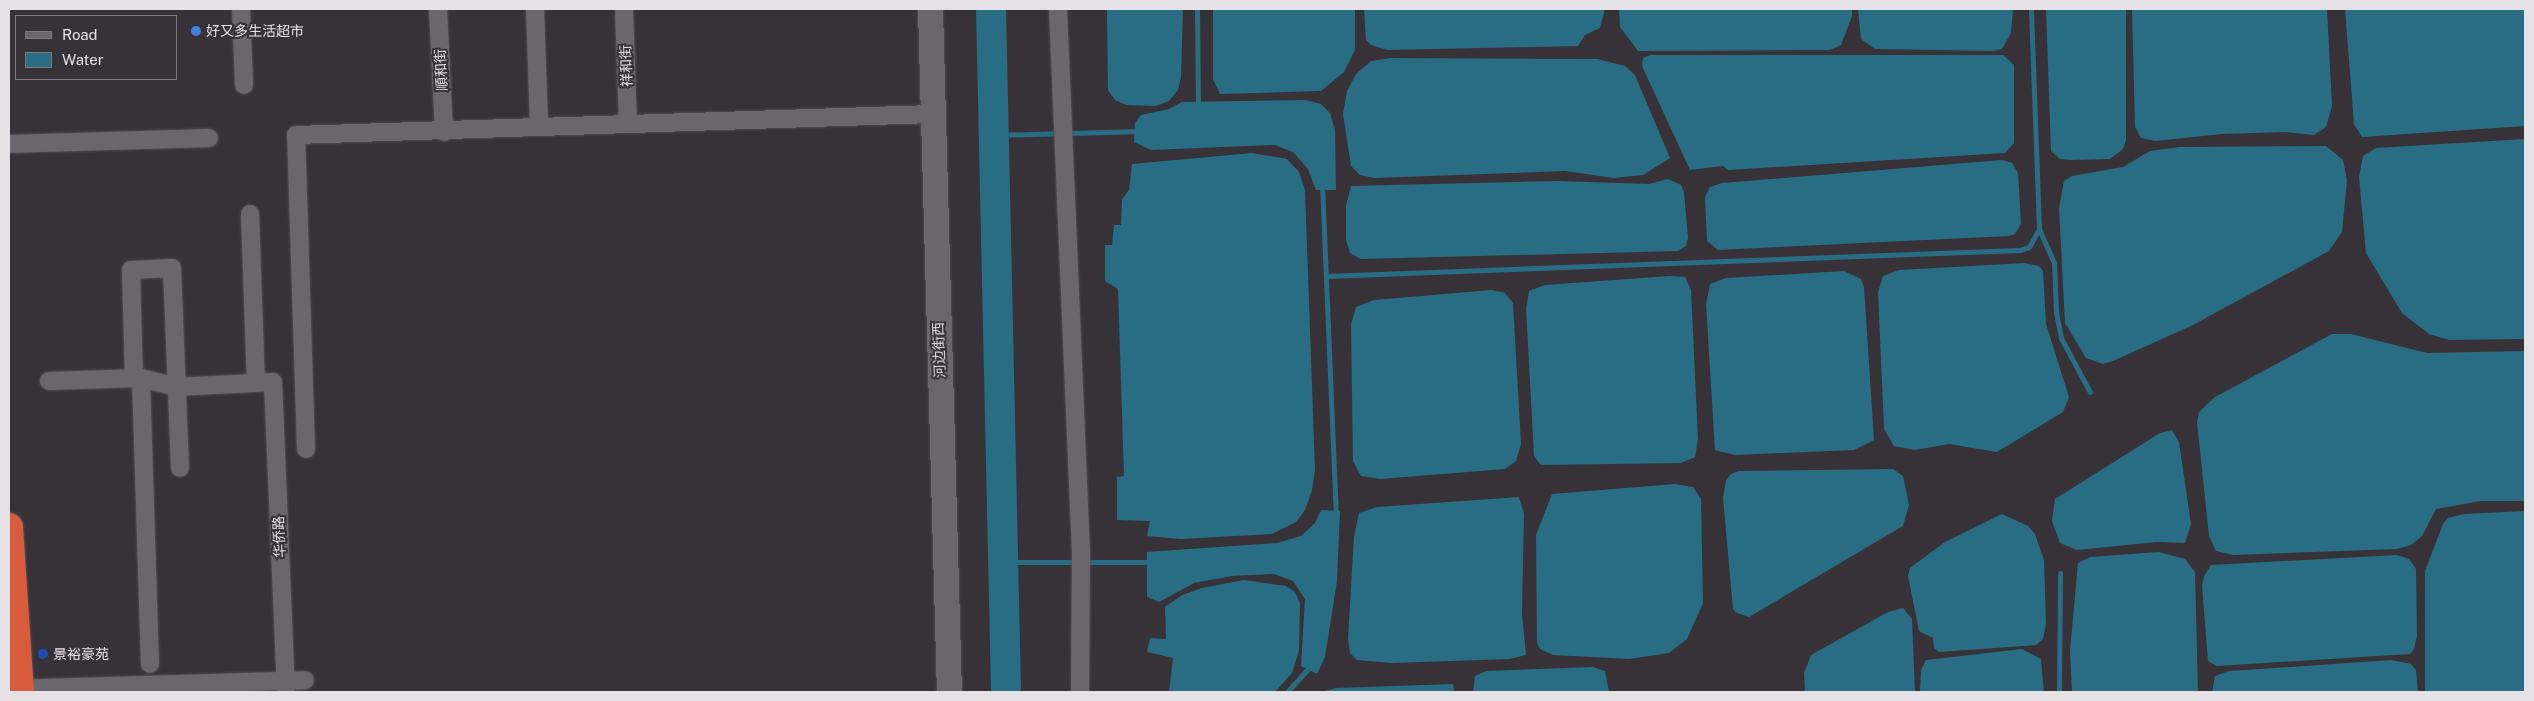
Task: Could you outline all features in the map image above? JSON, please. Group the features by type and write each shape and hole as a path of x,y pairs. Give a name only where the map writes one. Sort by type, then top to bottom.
{"highway":[{"path":"9,527 20,692"}],"street":[{"path":"241,9 244,85"},
{"name":"順和街","path":"438,9 444,132"},
{"path":"535,9 539,126"},
{"name":"祥和街","path":"624,9 628,123"},
{"name":"河边街西","path":"930,9 949,692"},
{"path":"1058,9 1081,553 1080,692"},
{"path":"306,449 296,134 444,132 539,126 933,114"},
{"path":"9,144 210,138"},
{"name":"华侨路","path":"250,214 286,692"},
{"path":"150,664 131,270 172,268 180,468"},
{"path":"49,381 137,378 176,387 264,382"},
{"path":"9,689 305,680"}],"water":[{"path":"1107,9 1183,9 1181,77 1178,90 1169,101 1156,106 1126,105 1115,100 1108,90"},
{"path":"1213,9 1355,9 1355,50 1344,72 1321,91 1220,94 1213,79"},
{"path":"1364,9 1605,9 1600,28 1585,35 1578,46 1388,50 1371,45 1366,40"},
{"path":"1619,9 1852,9 1852,16 1841,45 1830,50 1638,51 1620,27"},
{"path":"1858,9 2013,9 2011,33 2002,49 1993,51 1875,49 1861,39"},
{"path":"2046,9 2126,9 2126,140 2123,149 2110,159 2060,159 2051,151"},
{"path":"2132,9 2327,9 2332,106 2326,127 2314,135 2285,132 2222,134 2155,141 2141,138 2135,127"},
{"path":"2345,9 2525,9 2525,126 2362,137 2354,124"},
{"path":"1650,55 2003,55 2014,65 2014,143 2005,153 1728,170 1723,166 1690,170 1642,66 1643,58"},
{"path":"1390,58 1597,59 1625,66 1635,75 1670,158 1643,175 1614,178 1565,171 1375,178 1360,175 1351,166 1343,114 1347,91 1356,74 1371,61"},
{"path":"1305,100 1321,104 1330,113 1335,130 1336,190 1316,190 1308,169 1293,152 1275,145 1151,150 1134,142 1135,123 1141,115 1169,109 1182,102"},
{"path":"2525,139 2525,339 2449,340 2429,334 2402,313 2366,253 2359,177 2363,156 2376,148"},
{"path":"2326,146 2343,160 2347,180 2342,232 2329,251 2193,325 2113,361 2103,364 2086,358 2065,323 2059,208 2064,181 2072,176 2123,167 2150,151 2180,147"},
{"path":"1252,153 1287,159 1299,172 1305,190 1315,470 1312,490 1305,510 1296,522 1272,534 1181,539 1147,536 1150,521 1117,520 1117,477 1124,476 1118,289 1105,281 1105,245 1112,245 1114,225 1121,225 1122,199 1129,190 1132,164"},
{"path":"2002,160 2012,163 2018,173 2021,224 2015,234 2009,236 1718,250 1707,241 1705,197 1710,187 1722,183"},
{"path":"1668,179 1681,185 1684,192 1688,238 1686,246 1678,251 1361,259 1350,253 1346,240 1346,206 1351,186 1557,181 1649,184"},
{"path":"2025,263 2039,266 2043,271 2046,324 2069,397 2063,412 1997,452 1949,444 1915,450 1894,446 1884,429 1878,292 1883,276 1899,270"},
{"path":"1844,271 1861,279 1864,287 1874,440 1854,450 1735,455 1715,450 1706,304 1710,284 1726,278"},
{"path":"1669,276 1685,277 1691,290 1698,439 1695,457 1681,463 1541,465 1534,456 1526,309 1529,291 1545,285"},
{"path":"1492,290 1505,293 1513,303 1521,444 1516,461 1505,469 1380,479 1361,476 1353,461 1351,325 1356,307 1374,300"},
{"path":"2332,334 2351,334 2427,353 2525,351 2525,501 2481,501 2436,509 2422,536 2411,545 2397,549 2233,555 2216,551 2209,536 2197,422 2199,412 2215,397"},
{"path":"2172,430 2179,442 2191,524 2185,543 2157,542 2077,550 2060,543 2052,521 2055,499 2160,433"},
{"path":"1893,469 1903,476 1909,505 1903,526 1749,617 1737,613 1733,609 1723,498 1726,480 1731,474 1739,471"},
{"path":"1675,484 1693,487 1701,499 1703,603 1687,639 1669,653 1629,659 1553,655 1540,649 1537,643 1536,535 1552,494"},
{"path":"1519,497 1524,514 1522,613 1526,655 1509,659 1392,663 1357,660 1350,653 1348,639 1354,536 1359,513 1377,507"},
{"path":"1321,510 1340,511 1337,581 1325,657 1317,674 1301,666 1305,599 1293,581 1274,574 1232,576 1194,583 1159,602 1147,597 1147,552 1277,543 1301,536 1315,523"},
{"path":"2525,511 2525,692 2425,692 2425,571 2443,524 2448,518 2464,514"},
{"path":"2002,514 2028,526 2035,534 2044,560 2046,624 2043,639 2036,645 1939,652 1934,648 1933,638 1919,631 1908,576 1910,568 1945,542"},
{"path":"2159,552 2185,559 2195,572 2198,692 2072,692 2070,651 2078,563 2090,557"},
{"path":"2397,555 2409,559 2416,569 2417,636 2414,649 2410,654 2217,666 2208,661 2202,586 2204,576 2211,565"},
{"path":"1244,580 1286,586 1295,592 1300,603 1299,650 1292,673 1275,692 1169,692 1173,658 1147,652 1150,638 1166,639 1165,607 1182,595 1202,588"},
{"path":"1903,608 1912,619 1915,692 1805,692 1804,673 1811,655 1888,612"},
{"path":"2022,649 2041,659 2044,692 1920,692 1921,670 1926,660"},
{"path":"2391,660 2411,664 2416,670 2418,692 2212,692 2215,676 2229,671"},
{"path":"1593,667 1605,671 1609,692 1473,692 1475,676 1486,671"},
{"path":"1453,684 1454,692 1321,692 1336,688"}],"waterway":[{"path":"991,9 1006,692"},
{"path":"1197,9 1198,108"},
{"path":"1326,276 2020,250 2029,247 2039,229 2031,9"},
{"path":"994,135 1141,131"},
{"path":"1322,184 1336,518"},
{"path":"2039,229 2054,262 2056,312 2061,338 2090,392"},
{"path":"1003,562 1153,562"},
{"path":"2059,692 2060,573"},
{"path":"1287,692 1311,665"}],"place":[{"name":"好又多生活超市","path":"196,31"},
{"name":"景裕豪苑","path":"43,654"}]}
